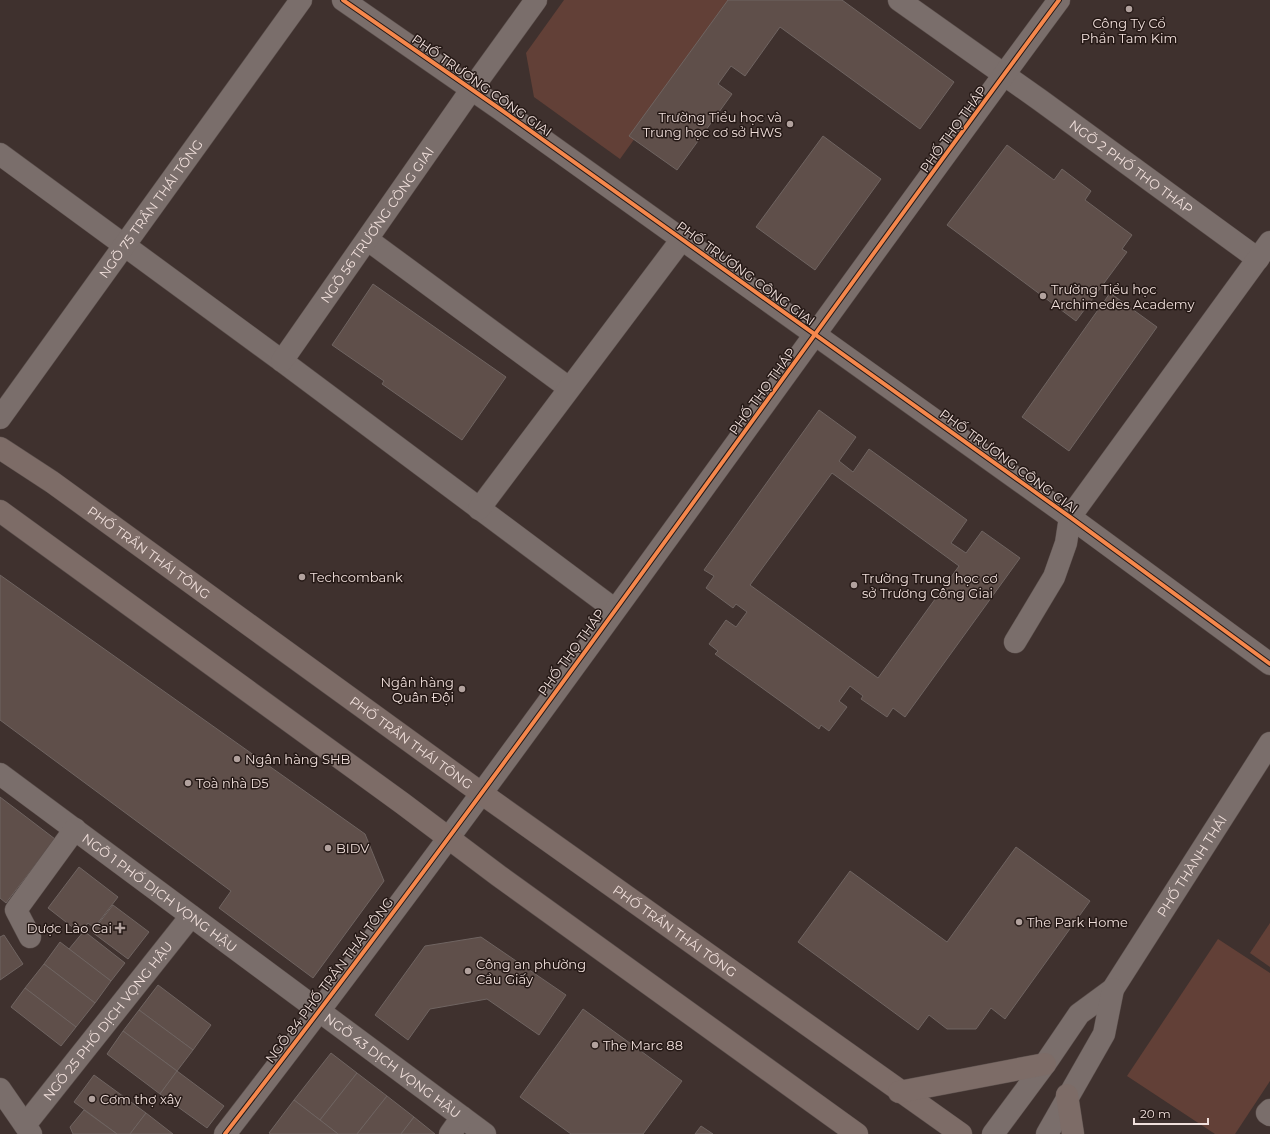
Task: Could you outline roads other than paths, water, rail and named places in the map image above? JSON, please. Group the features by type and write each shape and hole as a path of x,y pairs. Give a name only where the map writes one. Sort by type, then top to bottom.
{"main road":[{"name":"PHỐ TRẦN THÁI TÔNG","path":"0,448 58,487 481,793 899,1092 961,1134"},
{"path":"0,511 448,837 499,876 857,1134"},
{"path":"899,1092 1045,1064"},
{"path":"1067,1095 1073,1134"}],"street":[{"name":"NGÕ 75 TRẦN THÁI TÔNG","path":"0,418 302,0"},
{"name":"PHỐ TRƯƠNG CÔNG GIAI","path":"343,0 682,239 1070,517 1270,664"},
{"name":"NGÕ 56 TRƯƠNG CÔNG GIAI","path":"282,361 368,240 471,90 536,0"},
{"name":"NGÕ 2 PHỐ THỌ THÁP","path":"899,0 1004,75 1264,251"},
{"name":"PHỐ THỌ THÁP","path":"448,837 816,335 1059,0"},
{"path":"0,154 282,361 614,609"},
{"path":"479,509 682,239"},
{"path":"368,240 569,388"},
{"path":"1015,642 1054,577 1066,543 1070,517 1264,251"},
{"name":"PHỐ THÀNH THÁI","path":"993,1134 1045,1064 1079,1014 1113,989 1270,743"},
{"name":"NGÕ 1 PHỐ DỊCH VỌNG HẬU","path":"0,774 320,1011"},
{"path":"30,936 16,910 75,829"},
{"name":"NGÕ 84 PHỐ TRẦN THÁI TÔNG","path":"225,1134 320,1011 448,837"},
{"name":"NGÕ 25 PHỐ DỊCH VỌNG HẬU","path":"28,1129 191,916"},
{"name":"PHỐ THÀNH THÁI","path":"1046,1134 1067,1095 1104,1034 1113,989"},
{"name":"NGÕ 43 DỊCH VỌNG HẬU","path":"320,1011 456,1126 485,1134"},
{"path":"0,1089 28,1129"},
{"path":"1270,1110 1268,1113 1270,1115"}],"place":[{"name":"Công Ty Cổ Phần Tam Kim","path":"1129,9"},
{"name":"Trường Tiểu học và Trung học cơ sở HWS","path":"790,124"},
{"name":"Trường Tiểu học Archimedes Academy","path":"1043,296"},
{"name":"Techcombank","path":"302,577"},
{"name":"Trường Trung học cơ sở Trương Công Giai","path":"854,585"},
{"name":"Ngân hàng Quân Đội","path":"462,689"},
{"name":"Ngân hàng SHB","path":"237,759"},
{"name":"Toà nhà D5","path":"188,783"},
{"name":"BIDV","path":"328,848"},
{"name":"The Park Home","path":"1019,922"},
{"name":"Dược Lào Cai","path":"120,928"},
{"name":"Công an phường Cầu Giấy","path":"468,971"},
{"name":"The Marc 88","path":"595,1045"},
{"name":"Cơm thợ xây","path":"92,1099"}]}
